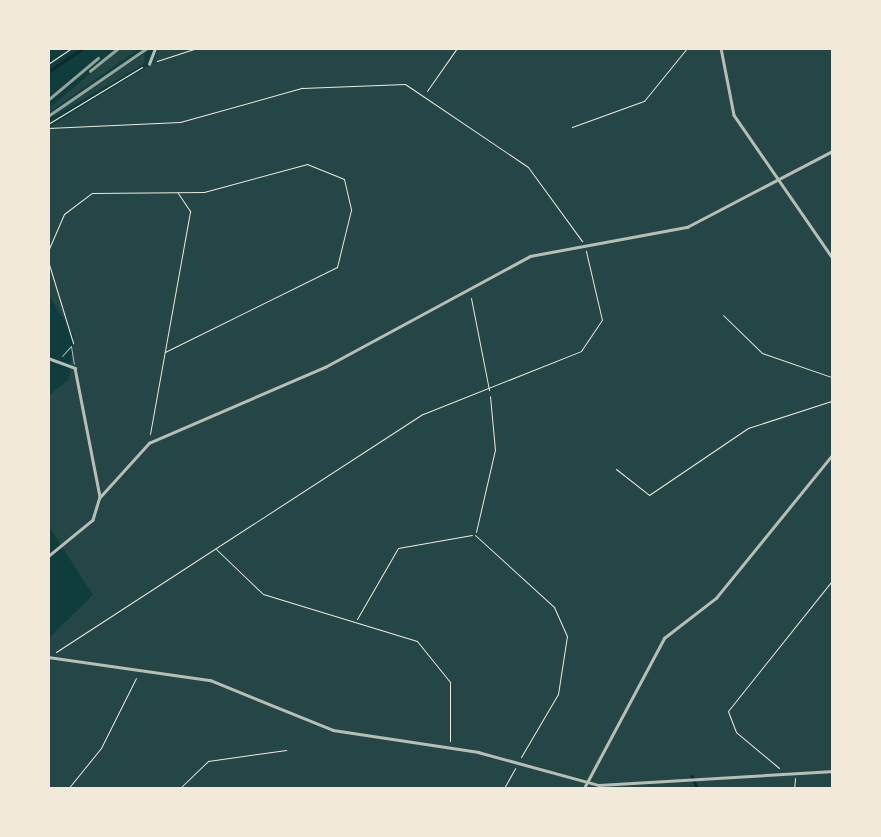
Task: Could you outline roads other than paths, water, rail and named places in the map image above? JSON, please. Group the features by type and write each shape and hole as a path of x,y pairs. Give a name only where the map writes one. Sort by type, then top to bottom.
{"street":[{"path":"149,64 155,48"},
{"path":"720,48 734,115 834,260"},
{"path":"48,557 93,520 100,496 149,442 325,367 530,256 686,227 776,174 834,150"},
{"path":"48,358 62,356 75,368 100,496"},
{"path":"583,790 664,638 716,598 834,453"},
{"path":"49,657 230,685 350,734 455,748 586,782 834,770"}],"lane":[{"path":"62,356 72,347 75,368"}],"waterway":[{"path":"48,72 83,48"},
{"path":"692,776 698,790"}],"railway":[{"path":"90,71 118,48"},
{"path":"48,116 147,48"},
{"path":"48,100 98,58"}]}
